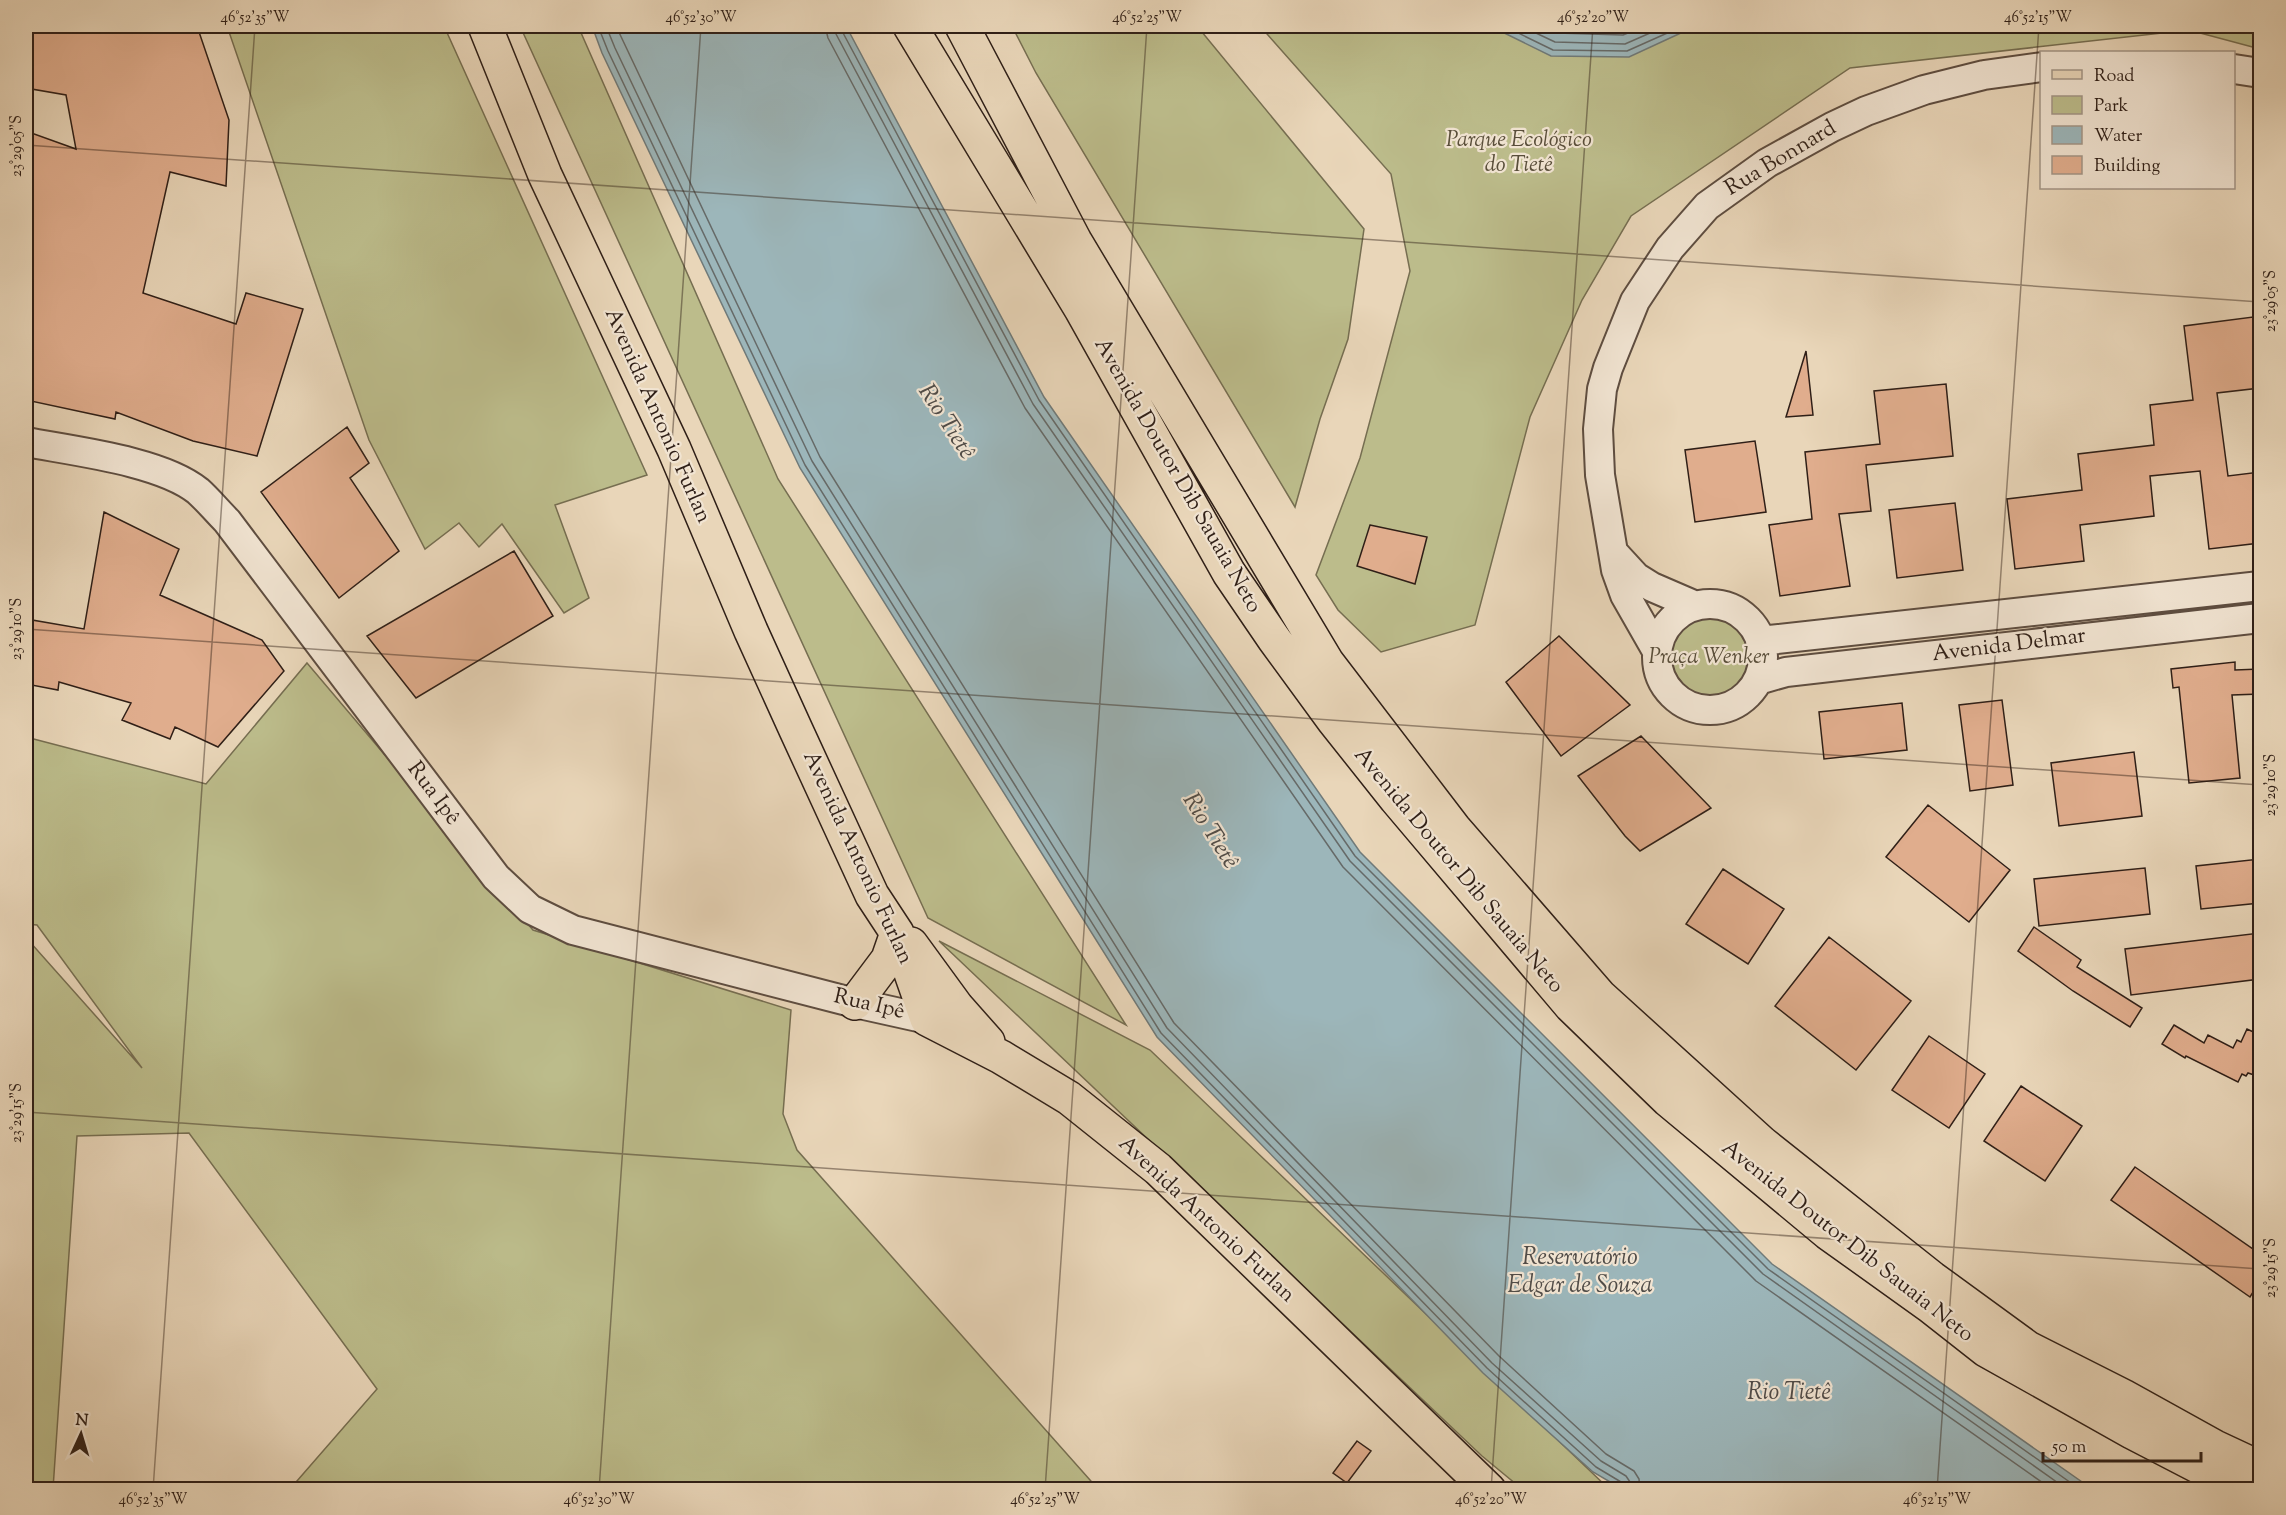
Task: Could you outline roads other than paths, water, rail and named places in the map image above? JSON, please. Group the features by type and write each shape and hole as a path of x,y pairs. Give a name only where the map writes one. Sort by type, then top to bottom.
{"main road":[{"name":"Avenida Antonio Furlan","path":"485,26 545,175 674,449 751,631 872,895 897,933 927,1019 1001,1057 1069,1098 1158,1169 1489,1490"},
{"name":"Avenida Doutor Dib Sauaia Neto","path":"910,26 1081,309 1229,573 1334,721 1395,798 1571,1006 1668,1100 1819,1226 1930,1306 1986,1350 2132,1432 2244,1490"},
{"name":"Avenida Doutor Dib Sauaia Neto","path":"962,26 1075,241 1327,662 1454,828 1600,996 1762,1143 1932,1278 2028,1348 2123,1396 2215,1447 2260,1468"},
{"path":"872,895 935,974 957,1007 1001,1057"},
{"path":"855,1003 888,959 897,933"}],"street":[{"name":"Rua Bonnard","path":"1657,651 1625,595 1611,551 1600,475 1598,429 1602,389 1635,301 1670,248 1707,206 1767,163 1832,126 1924,90 1984,75 2040,67"},
{"path":"2235,69 2260,73"},
{"name":"Rua Ipê","path":"26,442 137,464 162,472 197,490 227,521 496,877 530,909 573,930 855,1003 927,1019"},
{"path":"1611,551 1636,577 1652,587 1696,606"},
{"name":"Avenida Delmar","path":"1760,641 2260,586"},
{"path":"1712,604 1735,611 1753,627 1760,641 1763,654 1758,680 1738,702 1722,709 1705,710 1689,706 1675,697 1664,684 1658,668 1657,651 1661,636 1682,612 1696,606 1712,604"},
{"name":"Avenida Delmar","path":"1758,680 1785,672 2260,618"}],"water":[{"name":"Reservatório Edgar de Souza","path":"592,26 846,26 1044,397 1360,852 1772,1264 2092,1489 1622,1489 1593,1472 1483,1373 1157,1037 800,468 602,53"},
{"path":"1490,26 1696,26 1629,57 1551,56"}],"park label":[{"name":"Parque Ecológico do Tietê","path":"1519,154"},
{"name":"Praça Wenker","path":"1709,658"}],"water label":[{"name":"Rio Tietê","path":"946,422"},
{"name":"Rio Tietê","path":"1210,831"},
{"name":"Rio Tietê","path":"1789,1393"}]}
